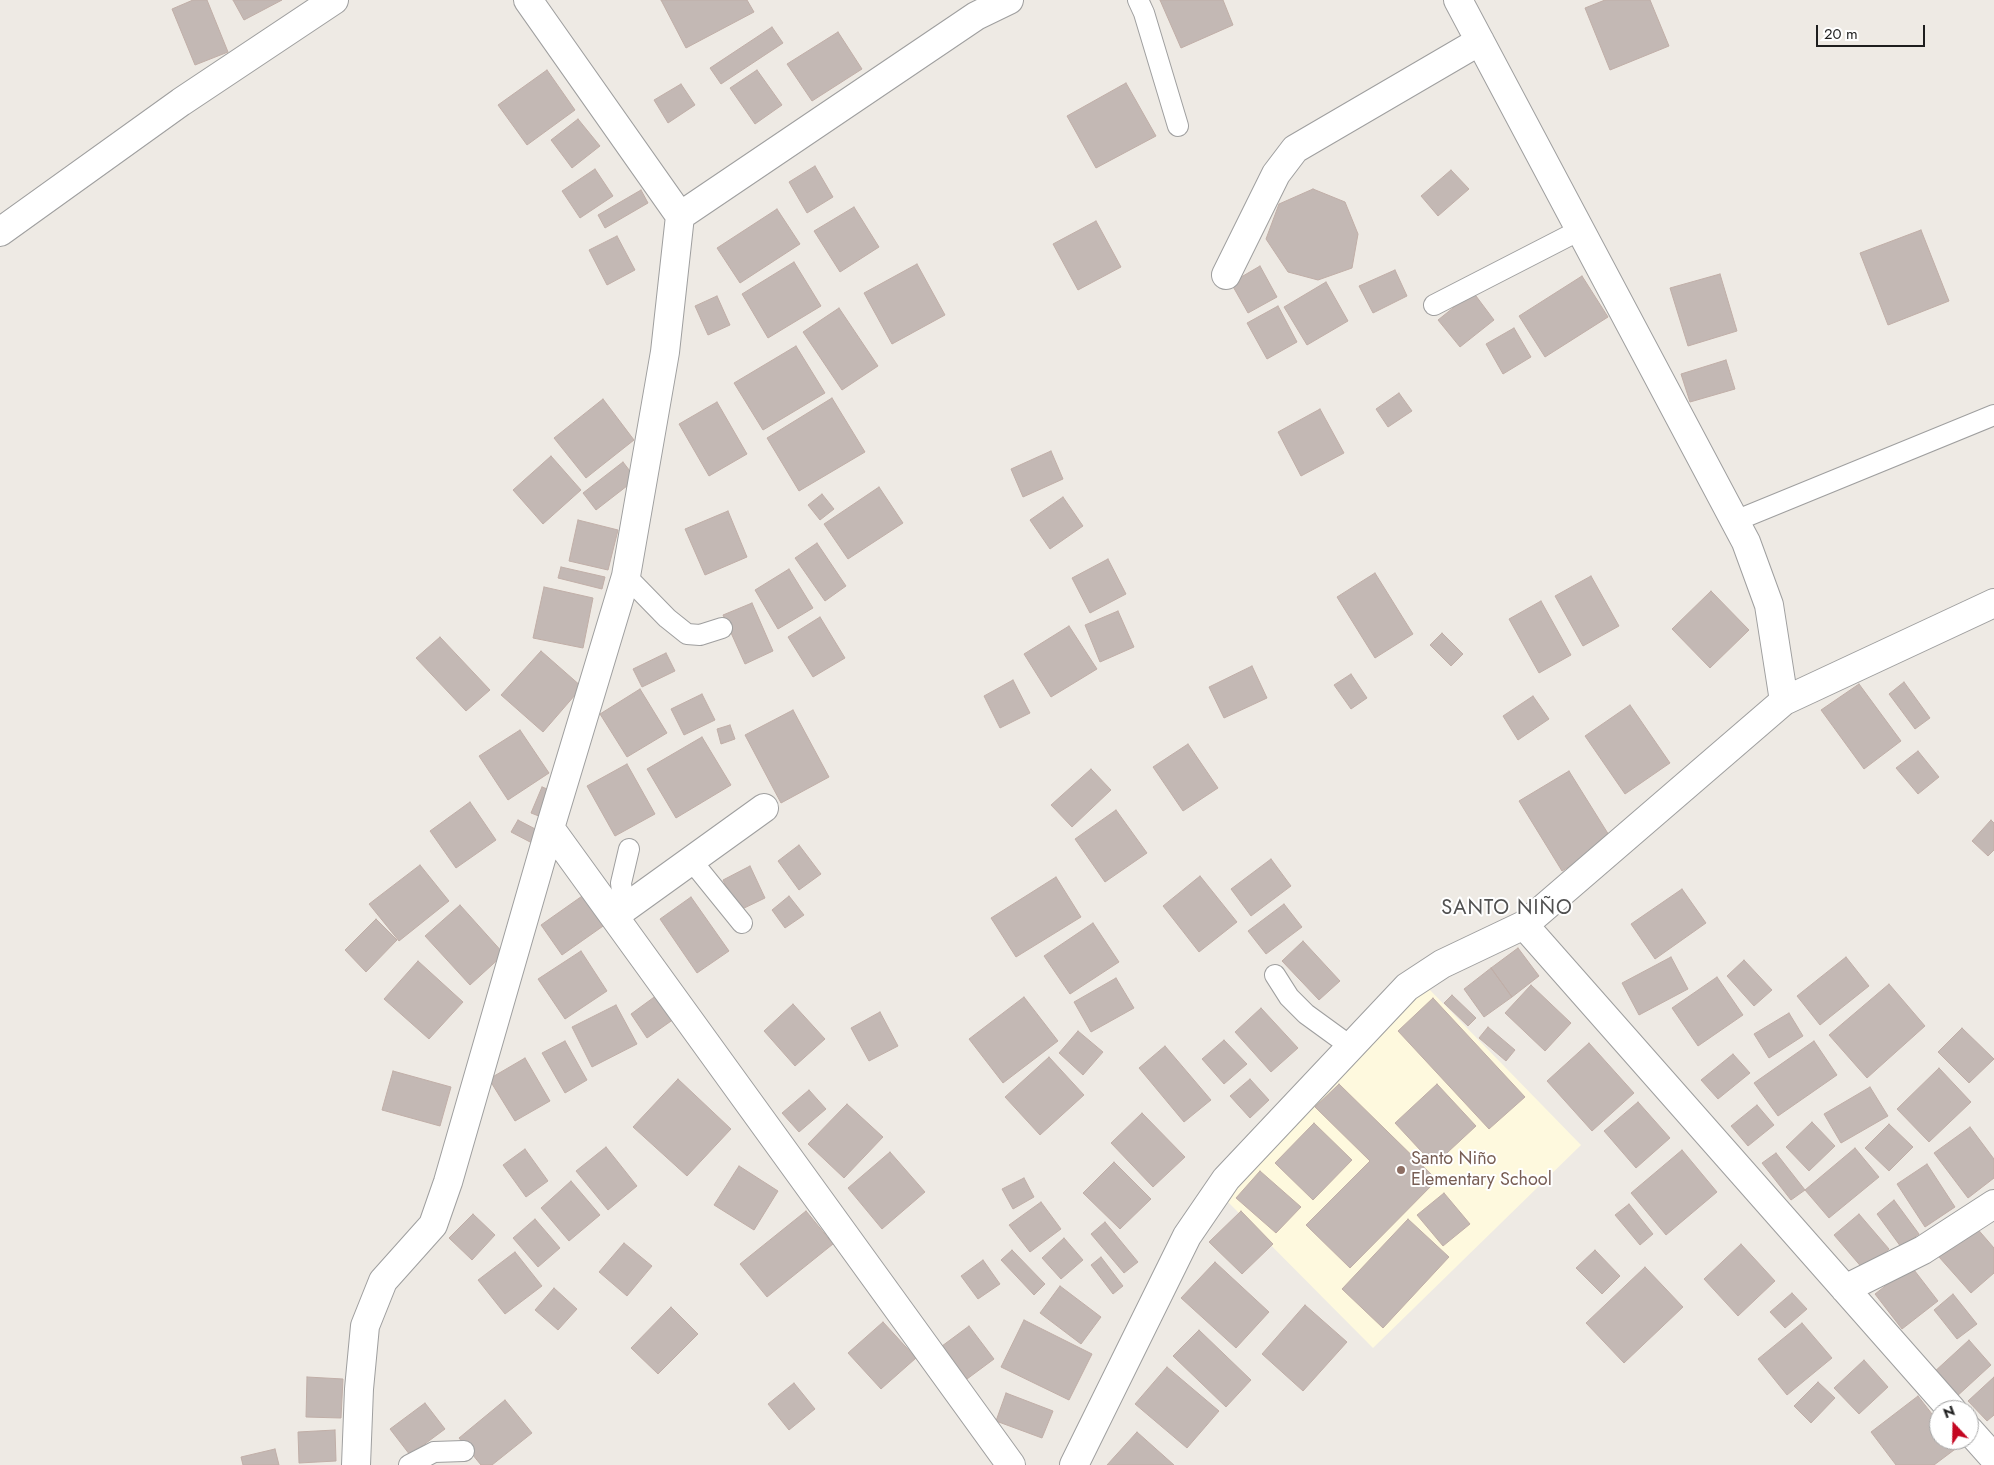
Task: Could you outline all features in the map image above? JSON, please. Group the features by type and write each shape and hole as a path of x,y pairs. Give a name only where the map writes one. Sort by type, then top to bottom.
{"street":[{"path":"0,232 181,102 334,0"},
{"path":"356,1465 358,1389 365,1326 383,1281 433,1225 448,1182 550,828 626,576 665,352 680,216 528,0"},
{"path":"680,216 972,8 1009,0"},
{"path":"1458,0 1746,542 1769,604 1784,701"},
{"path":"1226,275 1276,174 1295,149 1480,41"},
{"path":"1074,1465 1187,1236 1226,1179 1407,987 1442,964 1524,926 1784,701 1994,603"},
{"path":"619,912 764,808"},
{"path":"550,828 619,912 1011,1465"},
{"path":"1524,926 1943,1400"},
{"path":"1845,1289 1923,1250 1994,1204"},
{"path":"1979,1441 1994,1458"}],"lane":[{"path":"1138,0 1144,13 1178,126"},
{"path":"1434,304 1580,230"},
{"path":"1735,521 1994,415"},
{"path":"626,576 667,618 687,634 700,635 722,628"},
{"path":"619,912 621,883 629,849"},
{"path":"691,860 742,923"},
{"path":"1275,975 1288,997 1350,1046"},
{"path":"409,1465 434,1452 464,1451"}],"shaded area":[{"name":"Santo Niño Elementary School","path":"1426,986 1581,1145 1373,1348 1222,1196"}],"building":[{"path":"193,0 207,0 228,52 195,65 172,9"},
{"path":"233,0 282,0 244,20"},
{"path":"661,0 747,0 754,12 686,48"},
{"path":"1160,0 1223,0 1233,25 1181,48"},
{"path":"1605,0 1650,0 1669,46 1610,70 1585,8"},
{"path":"772,27 783,43 721,84 710,68"},
{"path":"838,32 862,69 812,101 787,64"},
{"path":"547,70 575,110 527,145 498,105"},
{"path":"757,70 782,105 755,124 730,88"},
{"path":"1126,83 1156,136 1096,168 1067,116"},
{"path":"681,84 695,105 668,123 654,100"},
{"path":"578,119 600,146 572,168 551,140"},
{"path":"815,166 833,197 807,213 789,182"},
{"path":"595,169 613,196 580,218 562,191"},
{"path":"1451,170 1469,189 1438,216 1421,196"},
{"path":"1313,189 1345,202 1358,234 1352,268 1318,280 1288,272 1266,239 1279,204"},
{"path":"641,190 648,203 605,228 598,215"},
{"path":"854,207 879,247 840,272 814,231"},
{"path":"777,209 800,244 740,283 717,248"},
{"path":"1096,221 1121,267 1078,290 1053,244"},
{"path":"1921,230 1949,301 1888,325 1860,253"},
{"path":"617,236 635,270 607,285 589,250"},
{"path":"794,262 821,306 768,338 742,294"},
{"path":"917,264 945,315 892,344 864,293"},
{"path":"1260,266 1277,297 1248,313 1231,283"},
{"path":"1395,270 1407,296 1373,313 1359,286"},
{"path":"1720,274 1737,331 1688,346 1670,288"},
{"path":"1582,276 1608,317 1545,357 1519,316"},
{"path":"1326,282 1348,321 1307,345 1284,307"},
{"path":"1473,292 1494,320 1460,347 1438,320"},
{"path":"717,296 730,325 708,335 695,306"},
{"path":"1278,306 1297,342 1267,359 1247,323"},
{"path":"839,308 878,366 842,390 803,332"},
{"path":"1514,328 1531,357 1503,374 1486,344"},
{"path":"796,346 825,393 763,430 734,383"},
{"path":"1726,360 1735,389 1690,402 1681,374"},
{"path":"1399,393 1412,411 1388,427 1376,409"},
{"path":"832,398 865,452 799,491 767,438"},
{"path":"603,399 634,440 586,478 554,438"},
{"path":"717,402 747,454 709,476 679,424"},
{"path":"1320,409 1344,453 1301,476 1278,432"},
{"path":"1051,451 1063,479 1023,497 1011,469"},
{"path":"551,456 581,490 543,524 513,490"},
{"path":"623,462 636,479 596,510 583,493"},
{"path":"879,487 903,523 848,559 824,524"},
{"path":"822,494 834,509 820,520 808,505"},
{"path":"1063,497 1083,526 1050,549 1030,520"},
{"path":"728,511 747,557 705,575 685,529"},
{"path":"578,520 618,530 608,570 569,561"},
{"path":"817,543 846,586 825,601 795,558"},
{"path":"1108,559 1126,594 1090,613 1072,578"},
{"path":"561,567 605,577 602,589 558,578"},
{"path":"789,569 813,608 778,629 755,590"},
{"path":"1375,573 1413,634 1375,658 1337,597"},
{"path":"1591,576 1619,626 1583,646 1555,596"},
{"path":"544,587 593,598 583,648 533,638"},
{"path":"1711,591 1749,630 1710,668 1672,629"},
{"path":"1541,601 1571,655 1539,673 1509,619"},
{"path":"752,603 773,651 745,664 723,615"},
{"path":"1118,611 1134,647 1100,662 1085,625"},
{"path":"820,617 845,658 813,677 788,637"},
{"path":"1069,626 1097,669 1051,697 1024,654"},
{"path":"1442,633 1463,654 1451,666 1430,645"},
{"path":"440,637 490,690 466,711 416,658"},
{"path":"541,651 582,687 543,732 501,695"},
{"path":"666,653 675,671 642,687 633,669"},
{"path":"1252,666 1267,698 1224,718 1209,687"},
{"path":"1351,674 1367,698 1351,709 1334,685"},
{"path":"1013,680 1030,713 1000,728 984,696"},
{"path":"1904,682 1930,718 1915,729 1889,694"},
{"path":"1859,684 1901,741 1864,769 1821,710"},
{"path":"640,689 667,733 627,757 600,714"},
{"path":"702,694 715,720 684,735 671,709"},
{"path":"1533,696 1549,719 1518,740 1503,716"},
{"path":"1630,705 1670,763 1625,794 1585,736"},
{"path":"793,710 829,777 781,803 745,735"},
{"path":"730,725 735,739 721,744 717,729"},
{"path":"520,730 549,773 508,800 479,756"},
{"path":"702,737 731,785 676,818 647,769"},
{"path":"1188,744 1218,788 1183,811 1153,767"},
{"path":"1918,751 1939,777 1918,794 1896,768"},
{"path":"627,764 655,814 615,836 587,786"},
{"path":"1091,769 1111,790 1072,827 1051,805"},
{"path":"1569,771 1612,840 1562,871 1519,801"},
{"path":"542,787 555,792 544,818 531,813"},
{"path":"470,802 496,840 456,868 430,831"},
{"path":"1116,810 1147,853 1105,882 1075,839"},
{"path":"518,820 539,831 532,843 511,832"},
{"path":"1991,820 1994,823 1994,850 1988,856 1972,841"},
{"path":"799,845 821,874 799,890 778,861"},
{"path":"1271,859 1291,886 1251,916 1231,889"},
{"path":"420,865 449,901 399,941 369,904"},
{"path":"750,866 765,898 738,911 723,880"},
{"path":"1200,876 1237,922 1199,952 1163,906"},
{"path":"1056,877 1081,917 1016,957 991,918"},
{"path":"1682,889 1706,923 1655,959 1631,924"},
{"path":"585,894 606,924 562,955 541,925"},
{"path":"789,896 804,915 785,928 772,910"},
{"path":"691,897 729,951 697,973 660,919"},
{"path":"1284,904 1302,927 1266,954 1248,931"},
{"path":"460,905 504,954 470,985 425,936"},
{"path":"376,919 397,940 366,972 345,950"},
{"path":"1093,923 1119,962 1070,994 1044,956"},
{"path":"1303,941 1340,981 1319,1000 1282,961"},
{"path":"1518,948 1539,976 1512,997 1491,968"},
{"path":"581,951 607,991 565,1019 538,979"},
{"path":"1671,957 1688,989 1639,1015 1622,983"},
{"path":"1846,957 1869,986 1820,1025 1797,996"},
{"path":"1744,960 1772,990 1754,1006 1727,976"},
{"path":"418,961 463,1002 429,1039 384,999"},
{"path":"1491,968 1512,997 1484,1017 1464,989"},
{"path":"1717,977 1743,1015 1698,1046 1672,1008"},
{"path":"1116,978 1134,1008 1091,1032 1074,1002"},
{"path":"1889,984 1925,1026 1867,1078 1829,1035"},
{"path":"1531,985 1571,1023 1545,1051 1505,1013"},
{"path":"657,995 674,1019 647,1038 631,1014"},
{"path":"1452,995 1476,1018 1468,1026 1444,1003"},
{"path":"1024,997 1058,1041 1003,1083 969,1039"},
{"path":"1433,998 1525,1097 1489,1129 1398,1031"},
{"path":"793,1004 825,1039 795,1066 764,1031"},
{"path":"616,1005 637,1044 592,1067 572,1027"},
{"path":"1261,1008 1298,1048 1271,1072 1235,1032"},
{"path":"880,1012 898,1046 869,1061 851,1028"},
{"path":"1789,1013 1803,1036 1769,1058 1754,1034"},
{"path":"1488,1027 1515,1050 1506,1061 1479,1038"},
{"path":"1962,1028 1994,1059 1969,1083 1938,1052"},
{"path":"1078,1031 1103,1052 1083,1075 1059,1053"},
{"path":"1224,1040 1247,1064 1224,1084 1202,1059"},
{"path":"565,1041 587,1080 565,1093 542,1053"},
{"path":"1814,1041 1837,1075 1778,1116 1754,1083"},
{"path":"1589,1043 1634,1093 1592,1131 1547,1081"},
{"path":"1165,1046 1211,1100 1184,1122 1139,1068"},
{"path":"1733,1054 1750,1073 1718,1099 1701,1080"},
{"path":"1049,1057 1084,1095 1040,1135 1005,1097"},
{"path":"525,1058 550,1101 515,1121 489,1079"},
{"path":"1939,1068 1971,1102 1929,1142 1897,1109"},
{"path":"393,1071 451,1087 440,1126 382,1110"},
{"path":"678,1079 731,1129 687,1176 633,1127"},
{"path":"1250,1079 1269,1100 1250,1118 1230,1096"},
{"path":"1339,1084 1437,1180 1350,1268 1306,1225 1370,1161 1315,1107"},
{"path":"1437,1084 1476,1126 1434,1165 1395,1123"},
{"path":"1870,1087 1888,1116 1841,1143 1824,1114"},
{"path":"809,1090 826,1109 799,1132 782,1113"},
{"path":"1638,1102 1670,1138 1636,1168 1604,1131"},
{"path":"847,1104 883,1137 844,1178 808,1144"},
{"path":"1757,1105 1774,1125 1748,1146 1731,1126"},
{"path":"1142,1113 1185,1157 1153,1187 1111,1143"},
{"path":"1812,1122 1835,1146 1809,1171 1786,1147"},
{"path":"1314,1123 1352,1160 1313,1200 1275,1163"},
{"path":"1889,1124 1913,1147 1889,1171 1865,1148"},
{"path":"1970,1127 1994,1159 1994,1178 1968,1198 1934,1153"},
{"path":"606,1147 637,1186 608,1210 576,1171"},
{"path":"1855,1148 1879,1177 1829,1218 1805,1190"},
{"path":"525,1149 548,1181 526,1197 503,1165"},
{"path":"1682,1150 1717,1192 1666,1235 1631,1193"},
{"path":"890,1152 925,1192 882,1229 848,1188"},
{"path":"1776,1153 1805,1190 1791,1200 1762,1163"},
{"path":"1114,1162 1151,1199 1120,1229 1083,1193"},
{"path":"1927,1164 1955,1207 1925,1227 1897,1184"},
{"path":"739,1166 778,1191 754,1230 714,1205"},
{"path":"1260,1171 1301,1207 1276,1233 1236,1198"},
{"path":"1024,1178 1034,1197 1013,1209 1002,1189"},
{"path":"571,1181 600,1215 569,1241 541,1208"},
{"path":"1444,1193 1470,1224 1443,1246 1417,1215"},
{"path":"1894,1200 1919,1234 1901,1247 1877,1214"},
{"path":"1041,1202 1061,1229 1030,1252 1009,1225"},
{"path":"1629,1204 1653,1234 1640,1245 1615,1215"},
{"path":"806,1211 833,1244 767,1297 740,1264"},
{"path":"1241,1211 1273,1244 1242,1274 1209,1242"},
{"path":"473,1214 495,1235 472,1260 449,1238"},
{"path":"1859,1214 1889,1249 1864,1270 1834,1235"},
{"path":"535,1219 560,1248 538,1267 513,1238"},
{"path":"1408,1219 1449,1257 1383,1328 1342,1289"},
{"path":"1105,1222 1138,1262 1124,1273 1091,1234"},
{"path":"1975,1226 1994,1248 1994,1273 1971,1293 1939,1257"},
{"path":"1064,1238 1083,1260 1061,1279 1042,1258"},
{"path":"624,1243 652,1266 627,1296 599,1272"},
{"path":"1741,1244 1775,1281 1738,1316 1704,1279"},
{"path":"1012,1250 1045,1284 1034,1295 1001,1260"},
{"path":"1595,1250 1620,1276 1602,1294 1576,1268"},
{"path":"515,1252 542,1286 505,1314 478,1280"},
{"path":"1101,1257 1123,1286 1113,1294 1091,1265"},
{"path":"983,1260 1000,1284 978,1299 961,1276"},
{"path":"1215,1262 1269,1312 1236,1348 1181,1298"},
{"path":"1911,1266 1938,1301 1902,1329 1875,1294"},
{"path":"1645,1267 1683,1307 1624,1363 1586,1323"},
{"path":"1060,1286 1101,1317 1081,1344 1040,1313"},
{"path":"554,1288 577,1309 558,1330 535,1310"},
{"path":"1792,1293 1807,1309 1785,1328 1770,1312"},
{"path":"1953,1294 1977,1324 1957,1339 1934,1310"},
{"path":"1305,1305 1347,1342 1303,1391 1262,1354"},
{"path":"671,1307 698,1334 658,1374 631,1348"},
{"path":"1024,1320 1092,1354 1069,1400 1001,1367"},
{"path":"883,1322 916,1358 881,1389 848,1353"},
{"path":"1802,1323 1832,1358 1787,1395 1758,1359"},
{"path":"969,1326 994,1359 967,1379 942,1346"},
{"path":"1199,1330 1251,1380 1226,1407 1173,1356"},
{"path":"1969,1340 1991,1365 1955,1398 1933,1373"},
{"path":"1864,1360 1888,1387 1859,1414 1834,1388"},
{"path":"1167,1367 1219,1411 1187,1448 1135,1404"},
{"path":"307,1377 343,1379 341,1418 306,1417"},
{"path":"1994,1377 1994,1415 1987,1421 1979,1413 1979,1400 1969,1400"},
{"path":"1818,1382 1835,1398 1811,1423 1794,1406"},
{"path":"794,1383 815,1409 789,1430 768,1404"},
{"path":"1006,1393 1053,1411 1042,1438 996,1421"},
{"path":"1918,1396 1929,1410 1929,1450 1954,1450 1934,1465 1896,1465 1871,1432"},
{"path":"505,1400 532,1433 492,1465 481,1465 459,1438"},
{"path":"425,1403 445,1429 410,1455 390,1429"},
{"path":"335,1430 336,1461 299,1463 298,1432"},
{"path":"1137,1432 1174,1465 1107,1465"},
{"path":"275,1449 279,1465 243,1465 241,1457"}],"place":[{"name":"Santo Niño Elementary School","path":"1401,1170"}],"district":[{"name":"SANTO NIÑO","path":"1507,909"}]}
